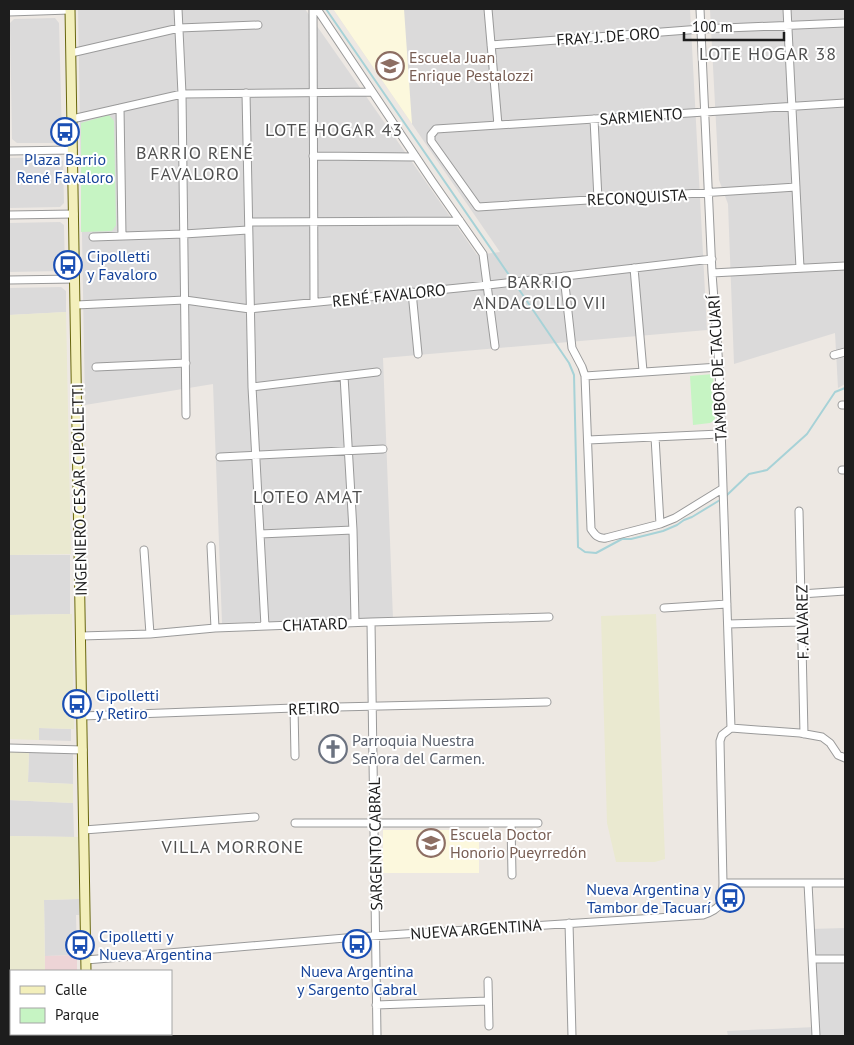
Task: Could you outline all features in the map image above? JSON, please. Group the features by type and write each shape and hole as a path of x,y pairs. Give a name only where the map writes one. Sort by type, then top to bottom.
{"street":[{"path":"178,9 182,94 186,415"},
{"path":"313,9 314,302"},
{"path":"316,9 483,254 495,346"},
{"path":"488,9 498,125"},
{"name":"TAMBOR DE TACUARÍ","path":"700,9 712,273 719,367 731,728"},
{"path":"787,9 800,268"},
{"path":"9,12 70,10"},
{"name":"INGENIERO CESAR CIPOLLETTI","path":"70,10 86,970"},
{"name":"FRAY J. DE ORO","path":"491,45 701,29 845,23"},
{"path":"71,53 179,28 258,25"},
{"path":"72,119 182,94 372,92"},
{"path":"246,93 252,387 265,626"},
{"name":"SARMIENTO","path":"478,207 431,140 431,135 436,129 845,103"},
{"path":"120,108 122,236"},
{"path":"594,119 598,200"},
{"path":"9,151 73,150"},
{"path":"313,156 416,157"},
{"name":"RECONQUISTA","path":"478,207 796,188"},
{"path":"9,215 74,214"},
{"path":"93,237 184,234 249,226 313,222 460,221"},
{"name":"RENÉ FAVALORO","path":"76,305 185,300 250,309 488,285 712,259"},
{"path":"712,273 845,266"},
{"path":"634,268 643,371"},
{"path":"564,276 572,348 582,367 584,376 591,529 595,536 601,539 660,524 675,518 722,492"},
{"path":"9,280 75,279"},
{"path":"412,292 418,354"},
{"path":"834,355 845,352"},
{"path":"96,367 186,363"},
{"path":"584,376 719,367"},
{"path":"252,387 377,372"},
{"path":"344,376 355,622"},
{"path":"588,440 720,434"},
{"path":"655,437 660,524"},
{"path":"220,458 383,449"},
{"name":"F. ALVAREZ","path":"799,511 804,734"},
{"path":"260,534 352,530"},
{"path":"212,546 216,628"},
{"path":"144,550 150,634"},
{"path":"801,594 845,591"},
{"path":"664,608 727,604"},
{"name":"CHATARD","path":"81,636 150,634 216,628 355,622 549,617"},
{"name":"SARGENTO CABRAL","path":"371,622 377,1036"},
{"path":"728,624 802,622"},
{"name":"RETIRO","path":"82,716 294,708 547,702"},
{"path":"294,708 295,756"},
{"path":"731,728 822,737 842,756"},
{"name":"NUEVA ARGENTINA","path":"86,960 376,936 703,915 715,910 720,904 723,883 720,741 722,735 731,728"},
{"path":"9,748 83,750"},
{"path":"84,830 255,817"},
{"path":"295,823 538,823"},
{"path":"511,823 512,875"},
{"path":"723,883 845,883"},
{"path":"808,883 816,1036"},
{"path":"569,923 572,1036"},
{"path":"812,959 845,959"},
{"path":"488,981 490,1026"},
{"path":"376,1005 488,1001"}],"shaded area":[{"path":"78,9 305,9 477,255 500,252 333,9 690,9 707,330 383,358 393,619 222,623 213,384 85,405"},
{"name":"Escuela Juan Enrique Pestalozzi","path":"333,9 404,9 412,124"},
{"path":"710,9 845,9 845,384 838,388 835,333 734,364 728,204 719,180"},
{"path":"55,18 59,23 62,138 57,143 17,143 12,139 10,23 14,19"},
{"path":"59,157 63,161 64,203 60,207 9,208 9,158"},
{"path":"60,222 64,225 65,267 61,271 9,272 9,223"},
{"path":"61,287 66,291 66,312 9,315 9,288"},
{"path":"9,555 70,555 70,614 9,615"},
{"path":"39,728 71,729 71,741 39,740"},
{"path":"29,752 73,754 73,784 28,782"},
{"path":"9,800 73,803 74,837 9,836"},
{"name":"Escuela Doctor Honorio Pueyrredón","path":"383,830 479,830 479,873 383,873"},
{"path":"79,899 79,915 76,915 77,955 45,956 44,900"},
{"path":"845,928 845,1036 728,1036 727,1031 815,1027 810,929"},
{"path":"77,955 77,970 45,970 45,956"}],"green space":[{"path":"109,115 114,121 116,225 112,231 81,232 81,123"},
{"path":"66,312 71,554 9,555 9,315"},
{"path":"713,374 715,420 710,423 693,425 690,376"},
{"path":"72,614 74,729 39,728 39,740 9,739 9,615"},
{"path":"656,614 665,859 655,862 616,862 607,823 601,616"},
{"path":"9,752 29,752 28,782 73,784 73,803 9,800"},
{"path":"9,836 78,837 79,899 44,900 45,970 10,970 10,1035 46,1036 9,1036"}],"waterway":[{"path":"326,9 509,275"},
{"path":"518,288 569,363 574,375 578,547 585,552 596,553 622,539 631,539 663,531 692,517 720,500"},
{"path":"726,496 749,474 767,470 807,434 835,392 845,388"}],"place":[{"name":"Escuela Juan Enrique Pestalozzi","path":"390,66"},
{"name":"Plaza Barrio René Favaloro","path":"65,132"},
{"name":"Cipolletti y Favaloro","path":"68,265"},
{"name":"Cipolletti y Retiro","path":"77,704"},
{"name":"Parroquia Nuestra Señora del Carmen.","path":"333,749"},
{"name":"Escuela Doctor Honorio Pueyrredón","path":"431,843"},
{"name":"Nueva Argentina y Tambor de Tacuarí","path":"730,898"},
{"name":"Nueva Argentina y Sargento Cabral","path":"357,944"},
{"name":"Cipolletti y Nueva Argentina","path":"80,945"}],"district":[{"name":"LOTE HOGAR 38","path":"768,54"},
{"name":"LOTE HOGAR 43","path":"334,130"},
{"name":"BARRIO RENÉ FAVALORO","path":"195,163"},
{"name":"BARRIO ANDACOLLO VII","path":"540,292"},
{"name":"LOTEO AMAT","path":"308,497"},
{"name":"VILLA MORRONE","path":"233,847"}]}
